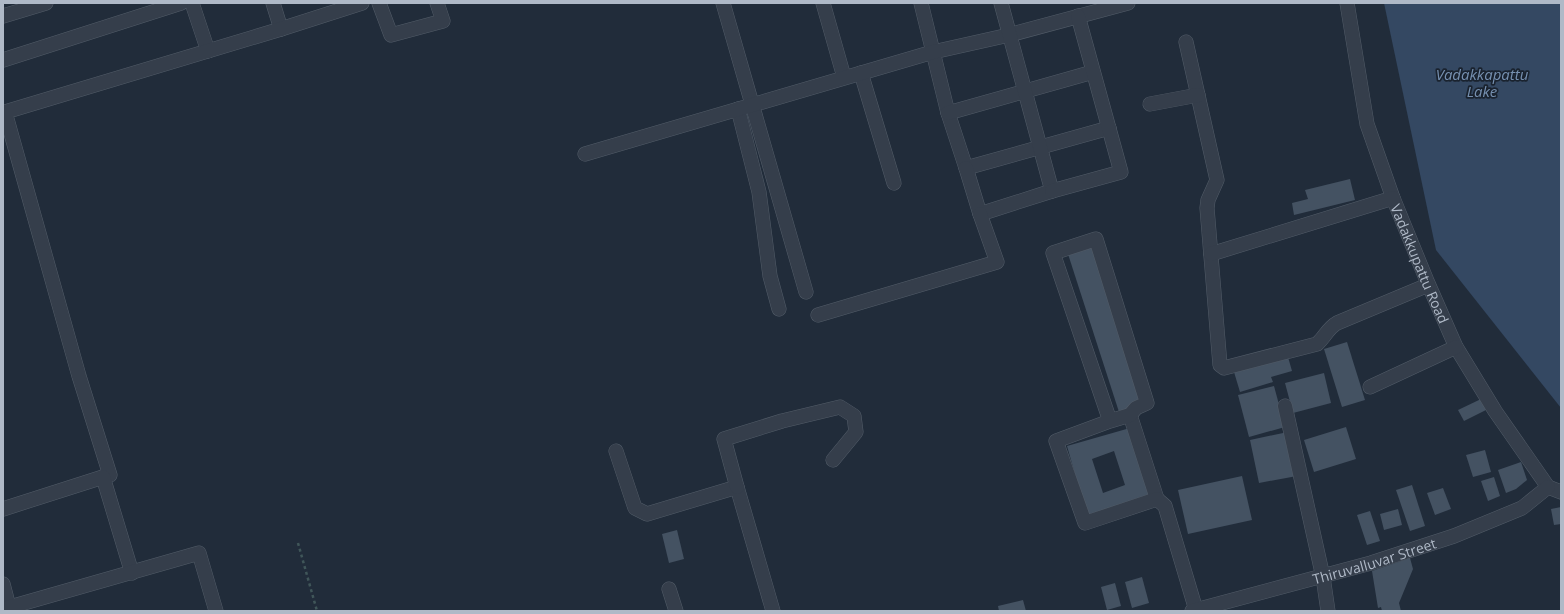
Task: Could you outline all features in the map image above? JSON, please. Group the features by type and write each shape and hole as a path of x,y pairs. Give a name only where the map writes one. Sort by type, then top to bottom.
{"street":[{"path":"3,16 46,3"},
{"path":"3,60 181,3"},
{"path":"192,3 208,51"},
{"path":"273,3 282,29"},
{"path":"3,508 110,475 8,147 4,109 282,29 331,8 362,3"},
{"path":"379,3 391,35 443,22 437,3"},
{"path":"723,3 745,107 759,192 770,276 779,309"},
{"path":"823,3 844,77"},
{"path":"818,315 997,262 948,113 921,3"},
{"path":"1002,3 1009,35 1052,191"},
{"path":"585,154 933,52 1009,35 1128,3"},
{"name":"Vadakkupattu Road","path":"1347,3 1367,124 1393,198 1428,285 1456,347 1495,411 1554,489"},
{"path":"980,214 1052,191 1121,172 1078,16"},
{"path":"1186,42 1218,180 1208,200 1207,208 1220,365 1224,368 1317,344 1330,327 1337,323 1428,285"},
{"path":"948,113 1094,72"},
{"path":"861,73 894,183"},
{"path":"1150,104 1198,95"},
{"path":"745,107 806,292"},
{"path":"966,168 1109,128"},
{"path":"1211,254 1393,198"},
{"path":"1110,421 1053,253 1096,239 1147,403 1136,408 1130,414 1056,441 1085,523 1157,499"},
{"path":"1370,387 1456,347"},
{"path":"1284,406 1323,577 1328,611"},
{"path":"772,611 724,439 782,421 840,407 854,416 856,432 833,460"},
{"path":"1130,414 1157,499 1166,506 1194,610"},
{"path":"616,451 635,508 647,514 737,487"},
{"path":"103,477 132,573"},
{"name":"Thiruvalluvar Street","path":"1194,610 1371,564 1454,536 1522,508 1554,489"},
{"path":"3,584 8,609 199,553 216,611"},
{"path":"669,590 676,611"}],"path":[{"path":"298,543 317,611"}],"water":[{"name":"Vadakkapattu Lake","path":"1384,3 1561,3 1561,408 1436,250"}],"building":[{"path":"1350,179 1355,200 1294,215 1292,203 1308,199 1305,190"},
{"path":"1095,246 1146,403 1119,412 1068,254"},
{"path":"1347,342 1365,400 1342,407 1324,349"},
{"path":"1288,357 1292,371 1271,377 1273,382 1240,392 1234,372"},
{"path":"1324,373 1331,403 1293,413 1285,383"},
{"path":"1274,386 1285,427 1249,437 1238,395"},
{"path":"1481,399 1486,410 1464,421 1458,410"},
{"path":"1346,427 1356,459 1314,472 1304,440"},
{"path":"1130,428 1151,501 1088,519 1067,446","holes":["1114,451 1125,485 1103,493 1092,459"]},
{"path":"1288,432 1297,476 1259,483 1250,440"},
{"path":"1485,450 1491,472 1473,477 1466,455"},
{"path":"1521,462 1527,480 1516,489 1506,493 1498,470"},
{"path":"1242,476 1252,520 1188,534 1178,490"},
{"path":"1494,477 1500,496 1488,501 1481,481"},
{"path":"1412,485 1425,526 1410,531 1396,490"},
{"path":"1443,488 1451,509 1435,515 1427,493"},
{"path":"1561,507 1561,524 1554,525 1551,509"},
{"path":"1398,509 1402,525 1384,530 1380,514"},
{"path":"1370,511 1380,541 1367,545 1357,515"},
{"path":"677,530 684,559 669,563 662,534"},
{"path":"1410,558 1413,569 1399,603 1401,611 1382,611 1381,607 1378,608 1372,571"},
{"path":"1142,577 1149,603 1132,608 1125,582"},
{"path":"1115,583 1121,606 1107,610 1101,587"},
{"path":"1023,600 1026,611 999,611 998,606"}]}
